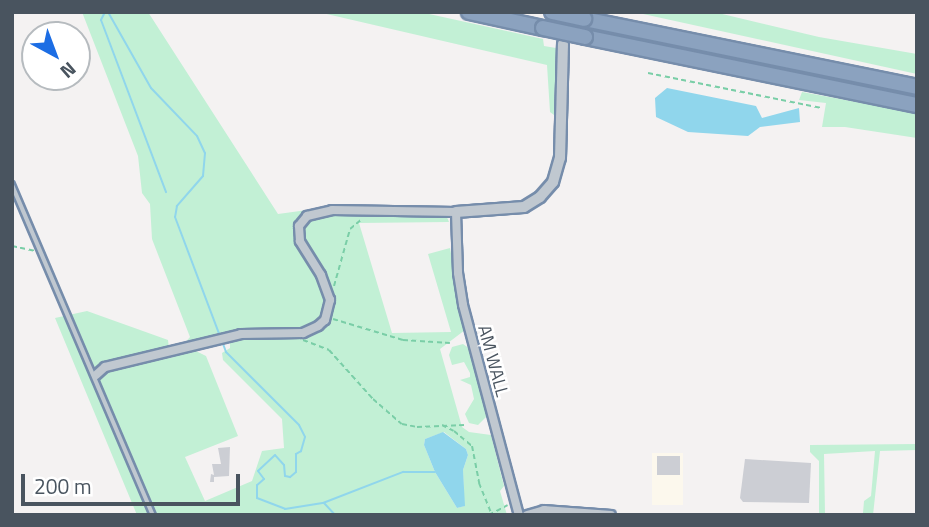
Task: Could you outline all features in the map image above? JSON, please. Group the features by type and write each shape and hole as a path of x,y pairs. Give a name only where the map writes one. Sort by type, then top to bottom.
{"highway":[{"path":"469,12 917,104"},
{"path":"552,12 917,87"}],"street":[{"path":"96,375 105,367 228,337 254,332 295,333 311,330 325,320 330,300 321,275 300,241 299,226 307,216 332,210 456,212 524,207 540,197 553,182 560,158 563,44"},
{"name":"AM WALL","path":"456,212 458,273 463,305 519,515"},
{"path":"527,515 544,510 611,515"}],"lane":[{"path":"12,184 96,375 153,515"}],"path":[{"path":"648,73 821,108"},
{"path":"330,300 350,229 363,219"},
{"path":"12,246 30,251 40,250"},
{"path":"325,320 342,320 403,340 450,343"},
{"path":"295,333 302,340 330,350 373,399 402,424 417,427 465,425"},
{"path":"440,425 454,431 472,446 479,483 490,514 516,503"}],"shaded area":[{"path":"652,453 683,453 683,505 652,505"}],"green space":[{"path":"82,12 148,12 278,214 322,208 301,216 294,232 325,289 325,311 318,322 301,329 247,330 169,349 170,358 194,350 206,356 238,436 185,457 205,501 252,481 262,451 284,448 282,419 223,360 222,353 230,348 230,338 260,334 304,336 325,325 332,312 333,297 329,283 303,239 304,224 318,216 446,215 449,222 359,223 392,333 451,332 428,254 450,248 465,330 440,349 462,427 469,432 491,435 504,486 500,491 507,515 137,515 55,318 87,311 168,340 169,348 183,345 190,337 152,239 150,204 142,193 138,156 91,35 91,21 86,21","holes":["444,432 466,449 468,455 463,470 464,506 457,508 435,472 424,445 425,439"]},
{"path":"318,12 420,12 543,39 544,46 556,48 554,115 550,112 547,65"},
{"path":"634,12 714,12 819,37 917,54 917,74"},
{"path":"802,92 917,113 917,138 845,127 822,127 826,103 799,100"},
{"path":"463,344 470,349 487,416 478,425 469,423 465,414 474,399 471,385 460,380 470,377 470,373 464,362 452,365 449,355 452,347"},
{"path":"917,444 917,450 880,451 873,515 842,514 863,513 864,501 871,496 875,451 824,454 825,513 819,513 819,461 810,452 810,445"}],"water":[{"path":"667,88 756,106 762,118 799,108 800,122 760,127 748,136 688,132 656,117 655,98"},
{"path":"443,432 466,449 468,455 463,470 465,506 457,508 435,472 424,445 425,439"}],"building":[{"path":"230,447 229,476 214,477 214,482 210,482 211,474 214,475 212,464 221,464 218,448"},
{"path":"657,456 680,456 680,475 657,475"},
{"path":"745,459 811,463 809,503 743,502 740,498"}],"waterway":[{"path":"105,12 101,20 166,192"},
{"path":"108,12 151,88 197,136 205,153 203,176 177,206 175,217 220,336"},
{"path":"222,341 226,352 299,425 305,437 301,451 296,454 296,472 290,477 285,476 284,465 275,455 258,471 264,479 257,485 257,498 285,509 323,503 403,472 435,472"},
{"path":"324,503 335,515"}]}
